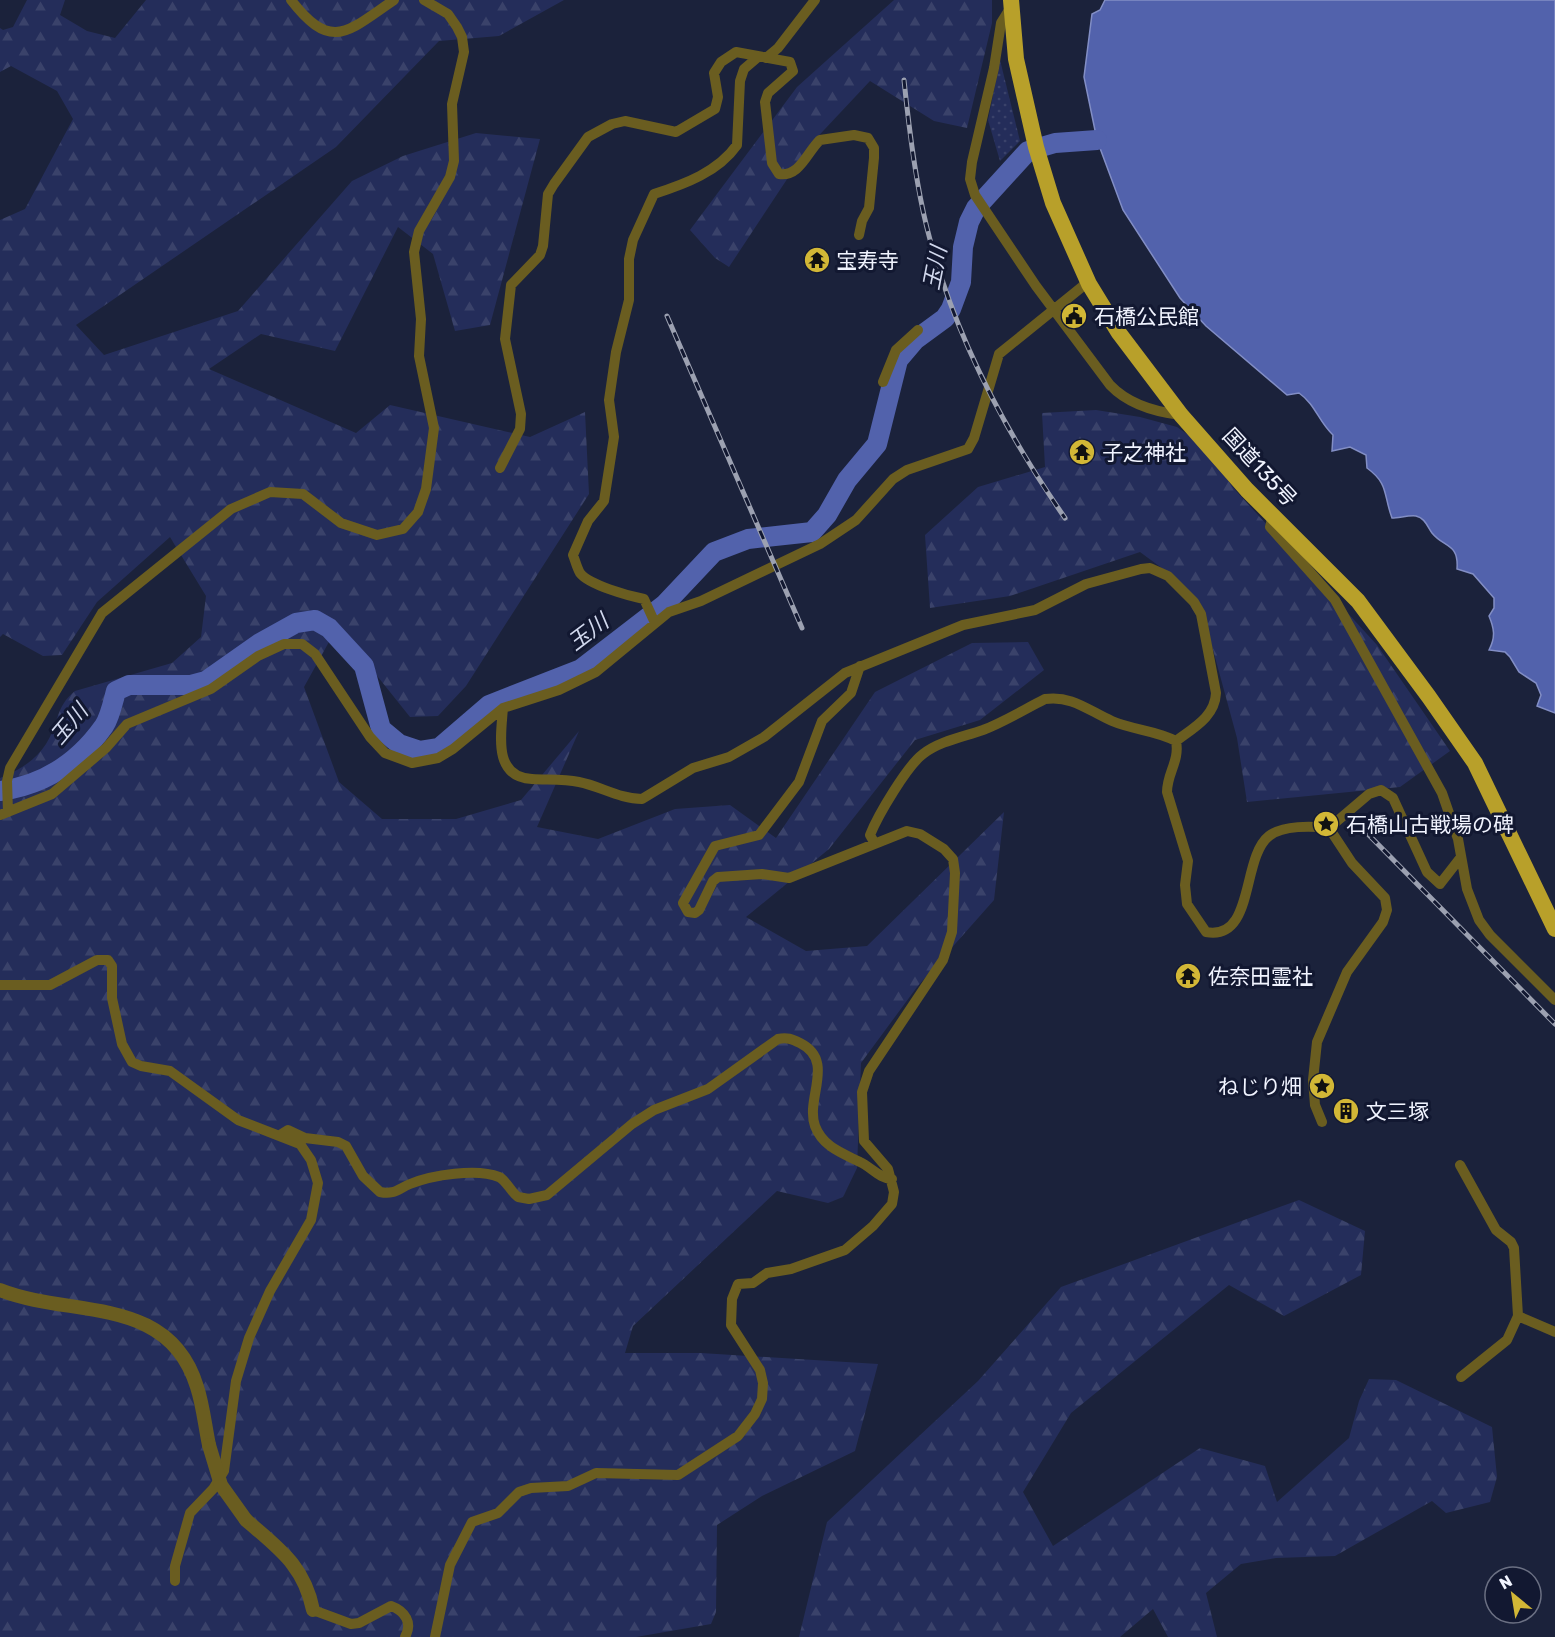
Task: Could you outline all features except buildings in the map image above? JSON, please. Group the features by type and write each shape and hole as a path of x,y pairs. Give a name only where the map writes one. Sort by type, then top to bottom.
{"highway":[{"name":"国道135号","path":"1011,4 1016,58 1031,129 1041,165 1085,277 1119,333 1181,415 1273,515 1358,601 1462,744 1489,790 1555,930"}],"street":[{"path":"291,0 311,24 332,32 358,26 394,0"},
{"path":"424,0 448,14 453,20 462,37 464,52 452,104 454,161 450,177 419,231 414,252 420,301 419,356 434,428 429,474 418,512 403,529 377,535 341,523 303,494 270,492 231,509 102,613 28,734 10,768 5,809 52,794 106,748 127,724 211,689 258,656 284,644 302,644 315,654 377,746 405,762 422,762 438,758 453,749 503,708 560,690 596,672 669,612 701,601 820,544 856,520 893,479 907,470 968,449 974,438 999,354 1054,310 1085,277"},
{"path":"655,623 644,598 625,595 587,579 581,573 573,555 588,521 604,501 614,437 609,400 616,352 629,300 629,260 633,240 654,195 705,173 737,145 740,81 744,69 778,48 815,0"},
{"path":"1011,4 1001,23 994,68 972,162 970,179 975,195 1054,310 1116,392 1155,412 1181,415"},
{"path":"501,468 520,429 521,414 505,339 511,285 540,255 543,246 548,194 588,136 596,130 625,122 676,132 711,114 718,103 713,81 716,66 736,52 790,62 793,66 790,74 768,93 765,102 772,163 779,174 792,172 816,144 825,138 864,136 873,144 868,207 862,221 860,235"},
{"path":"883,382 896,350 918,330"},
{"path":"1273,515 1270,526 1335,600 1442,793 1451,816 1467,889 1479,920 1490,935 1555,1000"},
{"path":"503,708 500,750 504,762 518,777 565,779 591,784 633,799 642,799 693,768 729,757 764,737 844,673 963,625 1035,610 1086,584 1150,568 1168,576 1194,602 1201,614 1216,693 1216,704 1210,714 1176,741"},
{"path":"435,1637 450,1565 472,1522 498,1513 519,1492 531,1488 567,1486 596,1473 678,1475 738,1436 755,1414 762,1399 763,1383 760,1370 731,1325 732,1299 738,1284 753,1283 767,1273 791,1269 845,1250 884,1215 892,1204 892,1179 888,1169 864,1141 862,1092 869,1071 943,960 952,932 956,873 950,855 920,834 907,831 874,842 789,878 762,874 718,877 708,889 699,910 691,913 683,908 684,898 700,873 709,851 723,842 748,840 759,835 799,782 822,721 851,693 860,666"},
{"path":"874,842 870,835 875,822 914,762 924,753 949,741 985,729 1045,699 1073,700 1112,721 1163,735 1176,741"},
{"path":"1176,741 1177,761 1167,783 1167,792 1188,861 1185,885 1187,904 1206,932 1215,934 1228,929 1237,921 1260,849 1268,837 1278,831 1296,828 1329,828 1369,794 1381,789 1393,798 1427,872 1440,884 1461,857"},
{"path":"1322,1122 1315,1105 1313,1080 1317,1042 1347,972 1383,922 1388,910 1385,898 1352,863 1329,828"},
{"path":"0,985 50,985 97,960 108,960 112,966 112,998 122,1044 132,1062 170,1071 238,1120 280,1135 305,1149 315,1173 317,1195 311,1220 270,1292 245,1350 236,1381 224,1472 213,1489 190,1513 175,1566 175,1581"},
{"path":"280,1135 288,1130 305,1138 338,1142 346,1146 363,1176 380,1192 397,1192 410,1184 446,1174 476,1174 499,1177 518,1197 538,1198 547,1195 574,1174 632,1124 654,1110 708,1089 778,1039 788,1038 804,1045 817,1061 819,1069 813,1118 822,1140 830,1148 863,1164 886,1179 892,1179"},
{"path":"1460,1164 1496,1230 1511,1242 1514,1248 1518,1316 1507,1340 1461,1377"},
{"path":"0,1290 66,1306 118,1314 141,1321 162,1333 187,1362 197,1386 209,1445 222,1485 246,1520 294,1564 304,1579 313,1610 351,1624 359,1623 391,1606 403,1612 407,1620 409,1631 405,1637"},
{"path":"1518,1316 1555,1332"}],"green space":[{"path":"27,0 65,0 60,15 87,31 115,38 146,0 564,0 499,36 439,41 336,147 76,325 104,355 238,311 352,181 403,156 476,133 540,139 490,325 455,331 433,254 398,227 335,351 261,334 209,369 356,433 390,405 530,437 585,412 589,494 466,686 438,716 410,717 358,652 335,631 304,687 339,782 382,819 456,819 521,800 579,731 537,827 598,839 675,809 730,805 776,838 875,692 972,643 1028,642 1044,670 980,720 915,740 829,849 746,917 806,951 867,946 1004,812 994,900 917,987 861,1063 857,1168 843,1197 828,1203 777,1191 633,1326 625,1353 701,1353 878,1364 855,1451 762,1496 717,1525 716,1612 711,1624 636,1637 0,1637 0,778 26,765 37,756 50,737 64,703 75,691 172,663 201,637 206,596 170,537 97,602 62,655 43,656 3,634 0,637 0,220 25,209 73,119 57,91 11,66 0,72 0,28 3,30 13,27"},
{"path":"894,0 992,0 992,23 967,128 934,121 870,81 809,146 729,267 715,258 690,230 797,87"},
{"path":"1000,60 1020,141 1000,161 988,120"},
{"path":"1096,410 1140,417 1177,427 1201,444 1236,491 1377,645 1450,751 1400,787 1247,802 1237,738 1209,635 1170,574 1140,552 1010,596 930,608 925,535 978,487 1045,467 1042,413"},
{"path":"1299,1200 1365,1231 1361,1275 1284,1316 1229,1285 1071,1413 1023,1492 1053,1546 1200,1448 1265,1466 1277,1502 1349,1438 1359,1401 1369,1379 1396,1380 1492,1427 1497,1477 1490,1502 1446,1513 1432,1501 1335,1556 1276,1558 1241,1564 1206,1593 1217,1637 1168,1637 1153,1609 1120,1637 799,1637 827,1522 978,1381 1061,1287"}],"shaded area":[{"path":"1105,0 1555,0 1555,713 1537,706 1541,695 1536,683 1519,672 1505,652 1489,650 1494,633 1489,616 1494,608 1494,598 1473,574 1457,569 1456,555 1453,550 1437,538 1424,520 1419,517 1392,518 1379,479 1367,468 1366,455 1350,447 1332,451 1333,435 1305,398 1299,393 1287,395 1206,326 1180,298 1123,210 1097,140 1084,77 1092,14 1100,10"}],"waterway":[{"name":"玉川","path":"0,791 31,784 45,778 83,751 104,726 116,691 129,685 191,685 206,681 260,643 296,623 315,620 329,628 364,666 381,729 399,744 420,751 439,748 489,705 581,669 664,605 714,552 748,539 812,532 827,515 847,480 877,444 898,360 915,340 945,318 951,309 961,282 963,247 969,222 976,208 1028,151 1055,143 1097,140"}],"railway":[{"path":"904,80 923,210 951,305 966,343 1001,415 1065,518"},
{"path":"667,316 802,628"},
{"path":"1358,824 1555,1024"}],"place":[{"name":"宝寿寺","path":"817,260"},
{"name":"石橋公民館","path":"1074,316"},
{"name":"子之神社","path":"1082,452"},
{"name":"石橋山古戦場の碑","path":"1326,824"},
{"name":"佐奈田霊社","path":"1188,976"},
{"name":"ねじり畑","path":"1322,1086"},
{"name":"文三塚","path":"1346,1111"}]}
